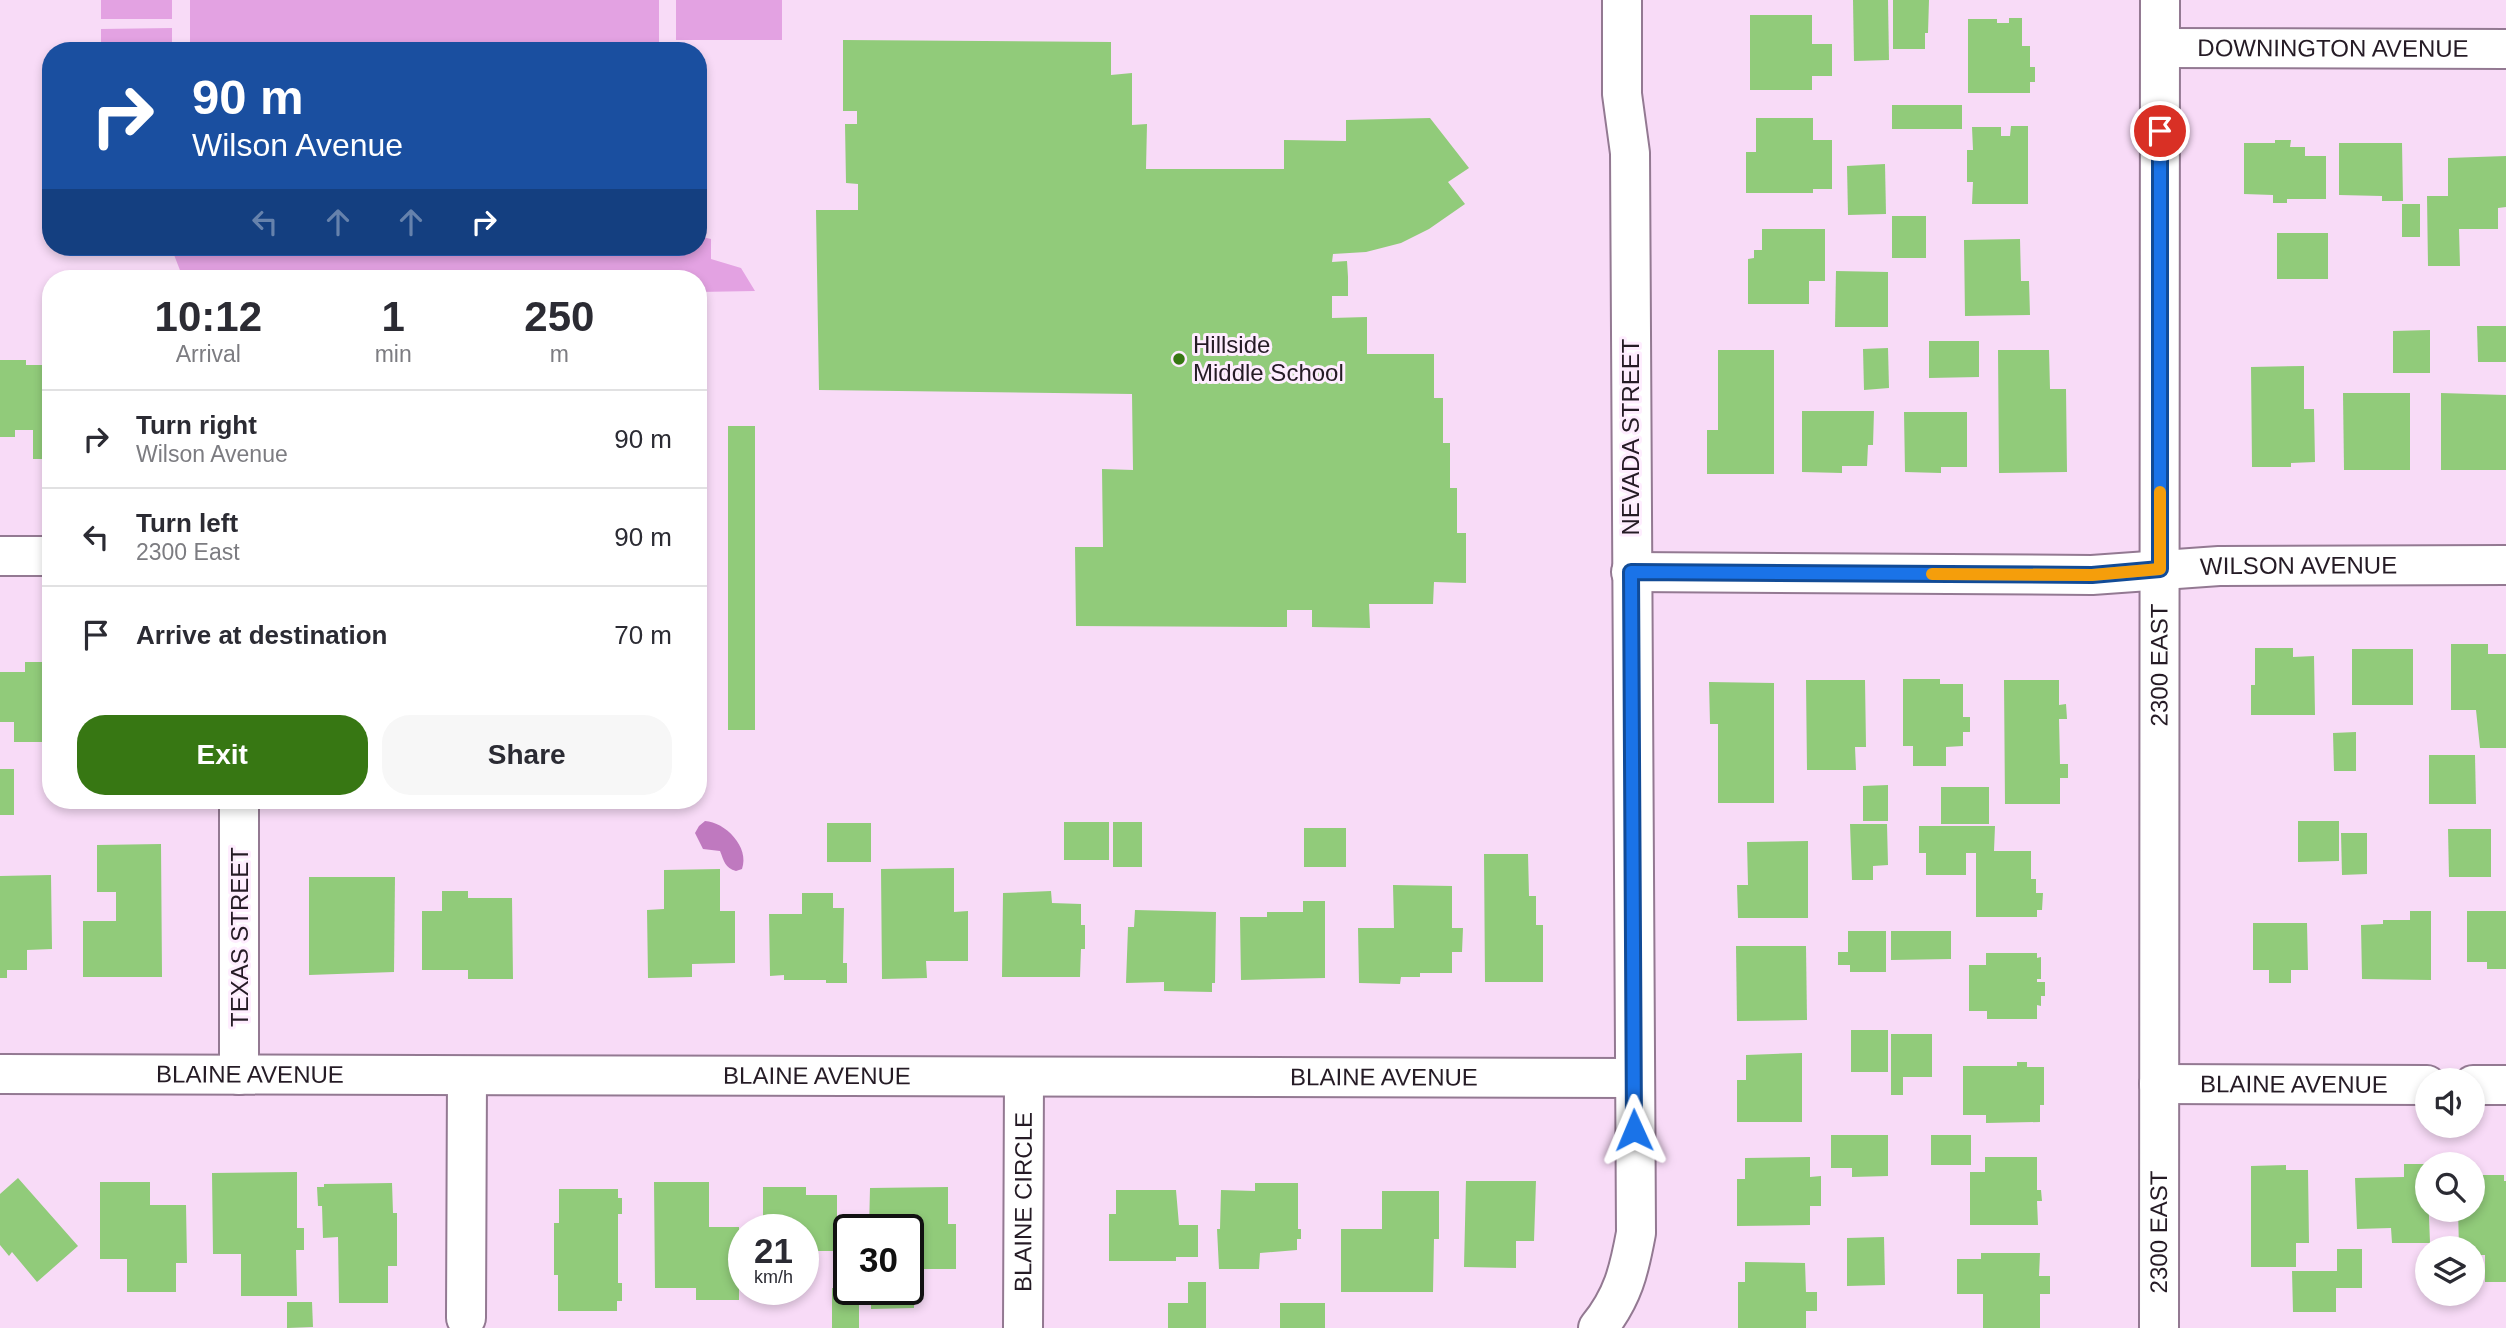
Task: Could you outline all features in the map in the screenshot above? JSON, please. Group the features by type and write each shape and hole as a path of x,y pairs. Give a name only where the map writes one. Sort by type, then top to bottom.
{"street":[{"name":"NEVADA STREET","path":"1598,1328 1614,1309 1625,1286 1636,1233 1633,1078 1630,153 1622,94 1622,0"},
{"name":"2300 EAST","path":"2159,1328 2160,0"},
{"name":"DOWNINGTON AVENUE","path":"2160,48 2506,49"},
{"path":"0,556 42,556"},
{"name":"WILSON AVENUE","path":"1631,572 2092,575 2219,566 2506,565"},
{"name":"TEXAS STREET","path":"239,809 239,1075"},
{"name":"BLAINE AVENUE","path":"0,1074 1633,1078"},
{"path":"466,1318 467,1076"},
{"name":"BLAINE CIRCLE","path":"1023,1328 1024,1077"},
{"name":"BLAINE AVENUE","path":"2159,1084 2415,1085"},
{"path":"2485,1085 2506,1085"}],"shaded area":[{"path":"101,0 172,0 172,19 101,19"},
{"path":"190,0 659,0 659,42 190,42"},
{"path":"676,0 782,0 782,40 676,40"},
{"path":"172,28 172,42 101,42 101,29"},
{"path":"707,238 711,239 711,259 741,268 755,291 707,292 707,270 180,270 174,256 707,256"},
{"path":"705,821 713,822 734,837 742,852 742,869 736,871 729,868 720,851 703,849 695,833"}],"building":[{"path":"1853,0 1888,0 1889,60 1854,61"},
{"path":"1893,0 1929,0 1925,49 1893,49"},
{"path":"1750,15 1812,15 1812,44 1832,44 1832,76 1812,76 1812,90 1750,90"},
{"path":"2009,18 2022,18 2022,46 2030,46 2030,67 2035,67 2035,82 2030,82 2030,93 1968,93 1968,19 1997,19 1997,23 2009,23"},
{"path":"843,40 1111,42 1111,75 1132,73 1132,125 1147,124 1146,169 1284,169 1284,140 1346,141 1346,120 1430,118 1469,168 1448,182 1465,204 1429,229 1401,243 1366,252 1333,254 1332,262 1347,261 1348,296 1332,296 1332,318 1367,317 1367,354 1434,354 1434,398 1443,398 1443,443 1450,443 1450,488 1457,488 1457,533 1466,533 1466,583 1434,582 1433,604 1369,604 1370,628 1312,627 1312,610 1287,610 1287,627 1076,626 1075,547 1103,547 1102,469 1133,470 1132,394 819,390 816,210 858,210 858,184 846,183 845,124 857,124 857,111 843,111"},
{"path":"1892,105 1962,105 1962,129 1892,129"},
{"path":"1756,118 1813,118 1813,140 1832,140 1832,189 1813,189 1813,193 1746,193 1746,152 1756,152"},
{"path":"2011,126 2028,126 2028,204 1972,204 1973,182 1967,182 1967,150 1973,150 1972,127 2001,127 2001,136 2010,136"},
{"path":"2275,140 2291,140 2290,147 2305,147 2305,156 2326,156 2326,199 2287,199 2287,203 2273,203 2273,195 2244,194 2244,143 2275,143"},
{"path":"2339,143 2402,143 2403,201 2382,201 2382,196 2339,195"},
{"path":"2506,156 2506,207 2498,208 2498,229 2459,229 2460,266 2428,266 2427,196 2448,196 2448,158"},
{"path":"1885,164 1886,214 1848,215 1847,166"},
{"path":"2402,204 2420,204 2420,237 2402,237"},
{"path":"1892,216 1926,216 1926,258 1892,258"},
{"path":"1762,229 1825,229 1825,281 1809,281 1809,304 1748,304 1748,259 1754,258 1754,250 1762,250"},
{"path":"2277,233 2328,233 2328,279 2277,279"},
{"path":"2020,239 2021,281 2029,281 2030,315 1965,316 1964,240"},
{"path":"1836,271 1888,272 1888,327 1835,327"},
{"path":"2477,326 2506,326 2506,362 2478,362"},
{"path":"2430,330 2430,373 2393,373 2393,331"},
{"path":"1929,341 1979,341 1979,377 1929,378"},
{"path":"1888,348 1889,388 1864,390 1863,349"},
{"path":"1718,350 1774,350 1774,474 1707,474 1707,430 1718,430"},
{"path":"1998,350 2049,350 2050,389 2066,389 2067,472 1999,473"},
{"path":"0,360 26,360 26,365 42,365 42,459 33,459 33,430 15,430 15,437 0,437"},
{"path":"2304,366 2304,409 2314,409 2315,462 2291,463 2291,467 2252,467 2251,367"},
{"path":"2343,393 2410,393 2410,470 2344,470"},
{"path":"2441,393 2506,395 2506,470 2441,470"},
{"path":"1802,411 1874,411 1873,445 1868,445 1867,466 1842,466 1842,473 1802,472"},
{"path":"1904,412 1967,412 1967,467 1941,467 1941,473 1905,472"},
{"path":"728,426 755,426 755,730 728,730"},
{"path":"2451,644 2488,644 2488,654 2506,654 2506,748 2480,748 2476,710 2451,710"},
{"path":"2255,648 2293,648 2293,657 2314,656 2315,715 2251,715 2251,685 2255,685"},
{"path":"2352,649 2413,649 2413,705 2352,705"},
{"path":"25,662 42,662 42,742 14,742 14,722 0,722 0,672 25,672"},
{"path":"1903,679 1940,679 1940,684 1963,684 1963,717 1970,717 1970,732 1963,732 1963,746 1946,747 1946,766 1913,766 1913,746 1903,746"},
{"path":"1806,680 1865,680 1866,747 1855,747 1856,770 1807,770"},
{"path":"2004,680 2059,680 2059,705 2066,704 2067,719 2059,719 2060,764 2068,764 2068,778 2060,778 2060,804 2005,804"},
{"path":"1709,682 1774,683 1774,803 1718,803 1718,724 1710,724"},
{"path":"2356,732 2356,771 2334,771 2333,733"},
{"path":"2429,755 2475,755 2476,804 2429,804"},
{"path":"0,769 14,769 14,815 0,815"},
{"path":"1888,785 1888,821 1863,821 1863,786"},
{"path":"1941,787 1989,787 1989,824 1941,824"},
{"path":"2298,821 2339,821 2339,861 2298,862"},
{"path":"1064,822 1109,822 1109,860 1064,860"},
{"path":"1113,822 1142,822 1142,867 1113,867"},
{"path":"827,823 871,823 871,862 827,862"},
{"path":"1850,824 1887,824 1888,865 1873,866 1873,880 1852,880"},
{"path":"1919,826 1995,826 1994,851 2031,851 2031,879 2036,879 2036,893 2043,893 2042,910 2037,910 2037,917 1976,917 1976,853 1966,853 1966,875 1926,875 1926,853 1919,853"},
{"path":"1304,828 1346,828 1346,867 1304,867"},
{"path":"2448,829 2491,829 2491,877 2449,877"},
{"path":"2341,833 2367,833 2367,874 2342,875"},
{"path":"1808,841 1808,918 1738,918 1737,885 1748,885 1747,842"},
{"path":"161,844 162,977 83,977 83,921 116,921 116,892 97,892 97,845"},
{"path":"1484,854 1528,854 1529,896 1536,896 1536,925 1543,925 1543,982 1485,982"},
{"path":"954,868 954,912 968,911 968,961 926,961 927,978 882,979 881,869"},
{"path":"720,869 720,911 735,911 735,963 692,964 692,977 648,978 647,910 664,909 664,870"},
{"path":"51,875 52,949 27,950 27,970 7,970 7,978 0,978 0,876"},
{"path":"309,877 395,877 394,972 309,975"},
{"path":"1393,885 1452,886 1452,928 1463,928 1462,952 1452,952 1452,973 1420,973 1420,977 1401,977 1400,984 1359,983 1358,928 1394,928"},
{"path":"442,891 468,891 468,898 512,898 513,979 468,979 468,970 422,970 422,911 442,911"},
{"path":"1051,891 1052,903 1081,904 1081,925 1085,925 1085,949 1081,949 1080,977 1002,977 1003,893"},
{"path":"802,893 833,893 833,908 844,908 843,963 847,963 847,983 784,980 784,975 770,976 769,914 802,914"},
{"path":"1303,901 1325,901 1325,978 1241,980 1240,917 1267,917 1267,912 1303,912"},
{"path":"1135,910 1216,912 1215,983 1212,983 1212,992 1164,991 1164,982 1126,983 1128,927 1134,927"},
{"path":"2410,911 2431,911 2431,980 2362,979 2361,925 2383,924 2383,920 2410,920"},
{"path":"2467,911 2506,911 2506,969 2487,969 2487,962 2467,962"},
{"path":"2253,923 2307,923 2308,970 2291,970 2291,983 2269,983 2269,970 2253,970"},
{"path":"1848,931 1886,931 1886,972 1850,972 1850,965 1838,965 1838,952 1848,952"},
{"path":"1891,931 1951,931 1951,959 1891,960"},
{"path":"1736,946 1806,946 1807,1020 1737,1021"},
{"path":"1986,953 2037,953 2037,958 2041,957 2041,979 2037,979 2037,982 2045,982 2045,996 2041,996 2041,1006 2037,1005 2037,1019 1987,1019 1987,1011 1969,1011 1969,965 1986,965"},
{"path":"1851,1030 1888,1030 1888,1072 1851,1072"},
{"path":"1891,1034 1932,1034 1932,1077 1903,1077 1903,1095 1891,1095"},
{"path":"1802,1053 1802,1122 1737,1122 1737,1080 1746,1080 1746,1055"},
{"path":"2017,1062 2027,1062 2027,1067 2044,1067 2044,1105 2040,1105 2040,1122 1986,1123 1986,1115 1963,1115 1963,1066 2017,1066"},
{"path":"1831,1135 1888,1135 1888,1176 1852,1177 1852,1168 1831,1168"},
{"path":"1931,1135 1971,1135 1971,1165 1931,1165"},
{"path":"1810,1157 1810,1177 1821,1176 1821,1206 1810,1206 1810,1225 1737,1226 1737,1179 1745,1179 1745,1158"},
{"path":"1985,1157 2037,1157 2037,1190 2041,1190 2042,1201 2037,1201 2038,1225 1970,1225 1970,1172 1985,1172"},
{"path":"2404,1164 2415,1164 2415,1222 2429,1222 2430,1236 2415,1236 2415,1243 2392,1243 2391,1228 2357,1229 2355,1178 2404,1177"},
{"path":"2286,1165 2286,1170 2308,1170 2309,1243 2296,1243 2296,1267 2251,1267 2251,1166"},
{"path":"297,1172 297,1228 304,1228 304,1250 296,1250 297,1296 241,1296 241,1254 213,1254 212,1173"},
{"path":"2485,1175 2504,1175 2506,1282 2485,1282 2485,1236 2459,1236 2458,1222 2485,1222"},
{"path":"18,1178 78,1246 37,1282 12,1252 9,1256 0,1245 0,1194"},
{"path":"1466,1181 1536,1181 1534,1241 1516,1241 1516,1268 1464,1267"},
{"path":"100,1182 150,1182 150,1205 186,1205 187,1263 176,1263 176,1292 127,1292 127,1259 100,1259"},
{"path":"654,1182 709,1182 709,1227 728,1227 728,1300 696,1300 696,1288 655,1288"},
{"path":"392,1183 393,1213 397,1213 397,1266 388,1266 388,1303 339,1303 338,1237 323,1238 322,1206 318,1206 317,1187 324,1187 324,1184"},
{"path":"1255,1183 1298,1183 1298,1229 1301,1229 1301,1239 1297,1239 1297,1250 1260,1253 1259,1269 1219,1269 1217,1229 1220,1229 1221,1190 1255,1191"},
{"path":"763,1187 806,1187 806,1195 837,1195 837,1214 833,1214 833,1251 819,1251 819,1214 763,1214"},
{"path":"948,1187 948,1224 956,1224 956,1269 924,1269 924,1214 869,1214 870,1188"},
{"path":"559,1189 618,1189 618,1198 622,1198 622,1214 618,1214 618,1283 622,1283 622,1301 617,1301 617,1311 558,1311 558,1275 554,1275 554,1223 559,1223"},
{"path":"1116,1190 1176,1190 1179,1225 1198,1225 1198,1257 1176,1257 1176,1261 1109,1261 1109,1214 1116,1214"},
{"path":"1382,1191 1439,1191 1439,1239 1434,1239 1433,1292 1341,1292 1341,1229 1382,1229"},
{"path":"1884,1237 1885,1285 1847,1286 1847,1238"},
{"path":"2337,1249 2362,1249 2362,1288 2336,1288 2336,1312 2293,1312 2292,1271 2337,1271"},
{"path":"1981,1253 2040,1253 2039,1276 2050,1276 2050,1294 2040,1294 2040,1328 1983,1328 1983,1294 1957,1294 1957,1259 1981,1259"},
{"path":"1745,1262 1805,1263 1806,1292 1817,1292 1817,1311 1806,1311 1806,1328 1738,1328 1738,1282 1745,1282"},
{"path":"1188,1282 1206,1282 1206,1328 1168,1328 1168,1303 1188,1303"},
{"path":"832,1288 833,1305 859,1305 859,1328 832,1328"},
{"path":"287,1302 312,1302 313,1327 287,1328"},
{"path":"1280,1303 1325,1303 1325,1328 1280,1328"},
{"path":"871,1305 914,1305 914,1308 871,1309"}],"slow traffic":[{"path":"1932,574 2092,575 2160,569 2160,492"}],"place":[{"name":"Hillside Middle School","path":"1179,359"}],"route":[{"path":"1634,1130 1631,572 2092,575 2160,569 2160,131"}]}
